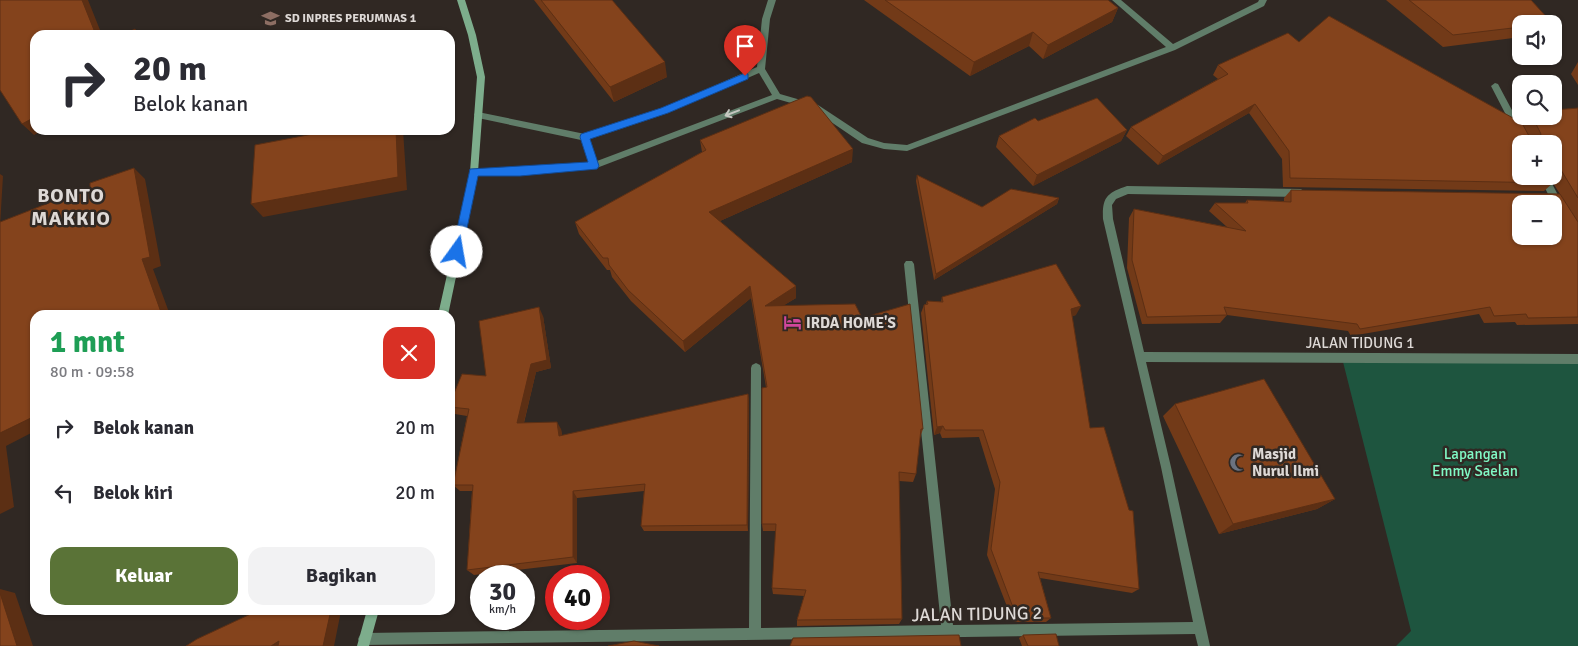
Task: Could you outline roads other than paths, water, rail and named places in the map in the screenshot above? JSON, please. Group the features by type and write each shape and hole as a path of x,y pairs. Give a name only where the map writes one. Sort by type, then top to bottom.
{"street":[{"path":"443,310 474,172 481,77 472,35 461,0"},
{"path":"772,0 766,19 761,70 777,96"},
{"path":"1116,0 1172,48"},
{"path":"474,172 520,172 594,166 777,96 815,107 865,141 884,146 907,148 1172,48 1260,4 1263,0"},
{"path":"478,115 585,137 664,111 761,70"},
{"path":"1495,86 1521,135"},
{"path":"585,137 594,166"},
{"path":"1204,646 1166,467 1108,219 1107,204 1114,196 1127,190 1316,193"},
{"path":"909,264 948,632"},
{"name":"JALAN TIDUNG 1","path":"1141,357 1578,359"},
{"path":"754,635 756,368"},
{"path":"364,643 372,615"},
{"name":"JALAN TIDUNG 2","path":"364,643 1199,628"}],"place":[{"name":"SD INPRES PERUMNAS 1","path":"271,18"},
{"name":"IRDA HOME'S","path":"792,323"},
{"name":"Masjid Nurul Ilmi","path":"1238,463"}],"district":[{"name":"BONTO MAKKIO","path":"71,206"}],"park label":[{"name":"Lapangan Emmy Saelan","path":"1475,462"}]}
